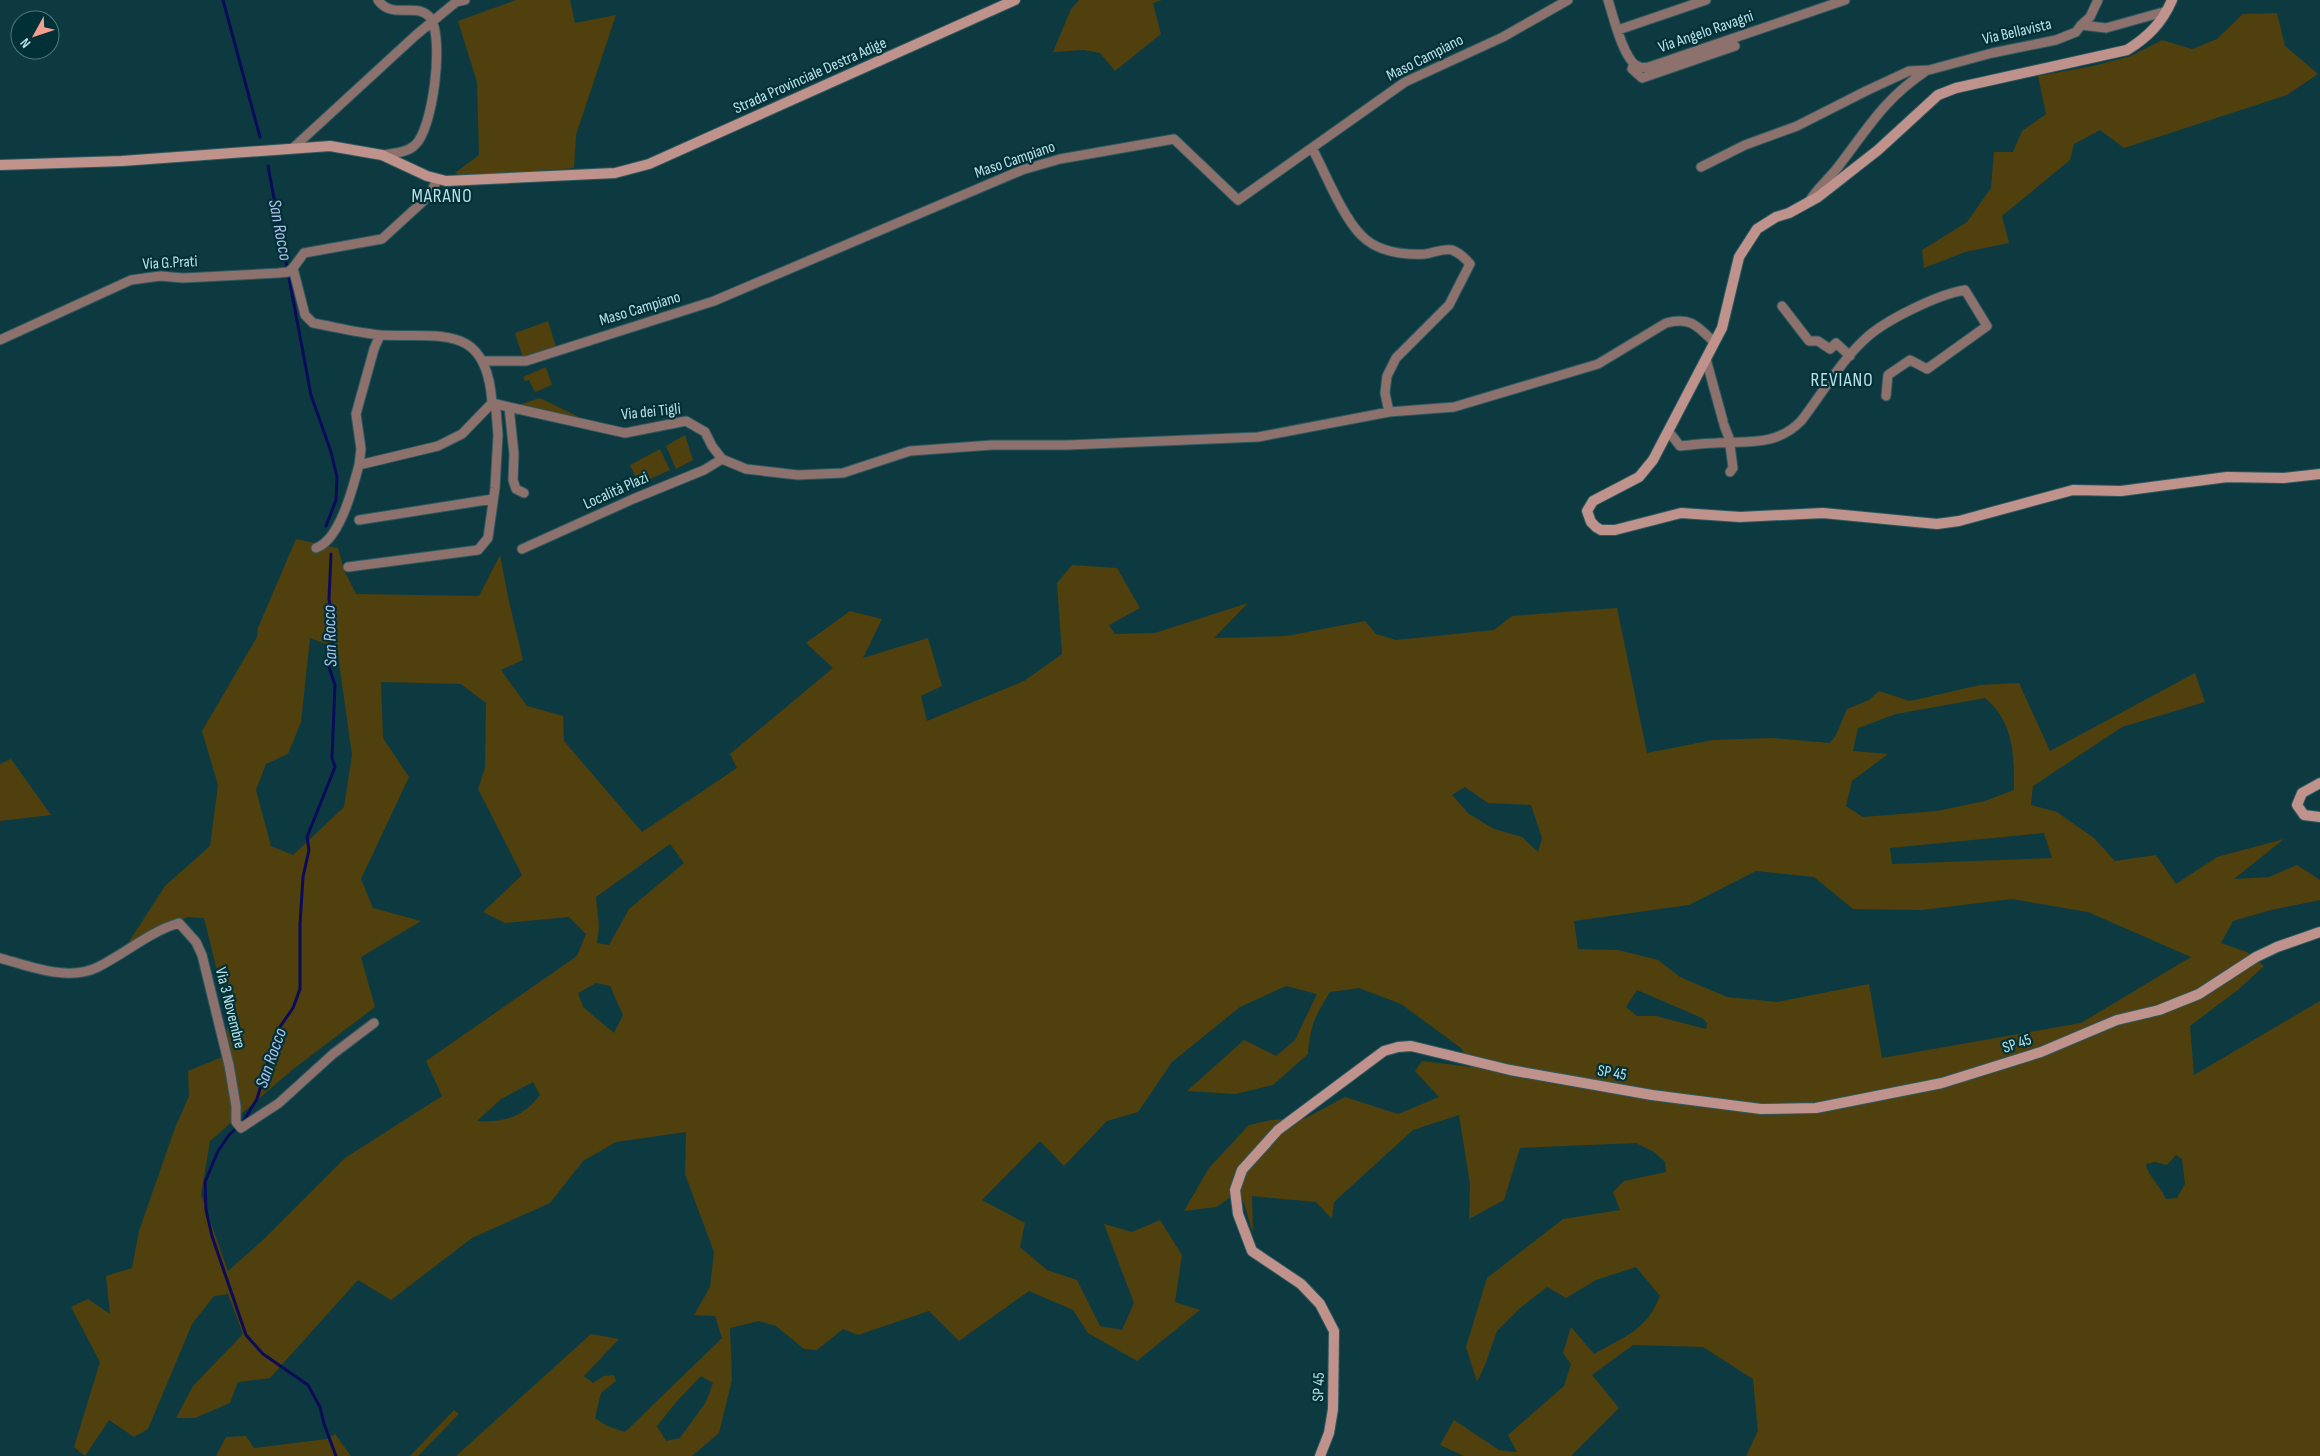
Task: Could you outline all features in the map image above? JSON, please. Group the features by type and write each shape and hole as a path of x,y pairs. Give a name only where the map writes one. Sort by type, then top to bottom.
{"street":[{"path":"378,0 381,6 389,10 422,11 433,21 436,40 436,62 430,112 426,128 416,145 407,150 382,155"},
{"path":"293,148 370,75 433,21 456,2 466,0"},
{"name":"Strada Provinciale Destra Adige","path":"438,180 616,173 649,164 1014,0"},
{"name":"Maso Campiano","path":"482,362 526,361 612,332 672,316 730,294 1022,170 1060,158 1174,139 1238,200 1405,82 1503,37 1568,0"},
{"name":"Via Angelo Ravagni","path":"1608,0 1627,54 1634,64 1640,68 1652,66 1845,0"},
{"path":"1618,30 1706,0"},
{"path":"2081,25 2090,17 2098,0"},
{"path":"2172,0 2159,25 2143,41 2127,50 1956,88 1938,95 1878,150 1809,202 1757,229 1746,243 1739,257 1722,328 1653,460 1639,477 1593,501 1587,511 1591,522 1602,530 1615,530 1681,512 1740,516 1823,513 1937,524 1959,522 2073,490 2121,491 2228,477 2284,478 2320,474"},
{"path":"2081,25 2106,28 2167,12"},
{"name":"Via Bellavista","path":"1701,168 1745,145 1797,126 1909,71 1929,70 1992,52 2056,40 2076,32 2081,25"},
{"name":"Via Angelo Ravagni","path":"1634,64 1632,69 1642,78 1735,46"},
{"name":"Via Bellavista","path":"1809,202 1814,192 1835,170 1889,100 1929,70"},
{"path":"0,165 122,161 330,146 382,155 438,180 429,196 382,239 304,253 286,271 305,315 313,323 380,335 433,334 454,337 470,345 482,362 491,390 492,404 496,412 498,435 488,538 478,550 348,567"},
{"path":"1312,148 1346,214 1360,235 1375,247 1393,252 1425,254 1450,250 1462,255 1470,264 1449,305 1396,358 1387,376 1385,393 1389,412"},
{"name":"Via G.Prati","path":"0,340 131,280 160,276 183,278 286,271"},
{"path":"1669,432 1680,446 1761,442 1781,437 1792,431 1866,338 1925,303 1965,290 1987,326 1927,369 1910,360 1888,375 1886,396"},
{"path":"1782,306 1809,341 1818,341 1830,350 1836,343 1850,356"},
{"path":"722,459 746,469 798,475 843,473 910,451 992,445 1068,445 1258,437 1389,412 1454,407 1598,364 1666,323 1678,320 1694,323 1714,342"},
{"path":"316,548 330,538 337,527 359,465 361,448 356,414 374,349 380,335"},
{"path":"1706,360 1730,443 1733,468 1730,472"},
{"path":"359,465 438,446 462,434 492,404"},
{"name":"Via dei Tigli","path":"492,404 625,433 686,421 705,432 712,446 722,459"},
{"path":"509,407 514,454 514,480 516,490 524,492"},
{"name":"Località Plazi","path":"522,549 633,499 704,470 722,459"},
{"path":"359,520 493,500"},
{"path":"2320,783 2302,793 2297,805 2304,815 2320,817"},
{"name":"Via 3 Novembre","path":"0,958 50,971 84,971 97,968 162,928 179,923 196,942 202,955 229,1065 237,1124 242,1128 279,1102 333,1054 374,1023"},
{"name":"SP 45","path":"1320,1456 1329,1433 1333,1409 1334,1332 1320,1304 1302,1284 1252,1251 1238,1214 1235,1190 1242,1170 1278,1130 1384,1051 1411,1046 1510,1070 1652,1095 1752,1108 1816,1108 1942,1083 2041,1052 2117,1020 2159,1010 2199,994 2256,957 2277,947 2320,932"}],"shaded area":[{"path":"516,0 570,0 575,23 616,15 576,135 574,168 464,177 455,173 479,155 477,82 458,21"},
{"path":"1079,0 1162,0 1153,3 1161,34 1115,71 1100,53 1084,50 1053,52 1071,9"},
{"path":"2277,13 2285,46 2318,74 2287,95 2124,148 2100,130 2074,144 2070,160 2002,216 2009,243 1965,252 1924,268 1922,250 1967,222 1991,188 1994,152 2013,152 2022,131 2046,114 2038,76 2093,66 2131,56 2162,40 2192,49 2217,39 2243,14"},
{"path":"548,321 556,347 523,358 515,333"},
{"path":"546,367 552,385 535,392 529,380 525,381 523,377"},
{"path":"540,398 589,422 518,405"},
{"path":"685,435 693,460 676,469 666,446"},
{"path":"660,449 670,470 639,484 630,465"},
{"path":"296,539 338,548 344,570 356,594 479,596 500,555 523,660 501,670 527,706 563,716 564,741 642,832 737,768 730,754 833,668 806,643 850,611 882,619 863,658 928,638 942,686 921,696 927,721 1024,681 1062,654 1057,583 1072,565 1117,568 1140,608 1109,625 1115,634 1155,633 1248,603 1214,638 1286,636 1365,621 1376,634 1396,640 1494,630 1512,616 1617,608 1647,753 1713,740 1772,738 1830,743 1836,735 1847,709 1869,700 1879,691 1910,701 1980,685 2019,683 2050,751 2195,673 2205,702 2122,727 2033,786 2031,805 2057,812 2094,838 2115,861 2156,855 2176,884 2217,857 2284,839 2234,879 2269,877 2297,865 2320,880 2320,900 2271,910 2233,921 2221,943 2247,952 2264,966 2239,989 2190,1026 2194,1075 2320,1001 2320,1456 1746,1456 1758,1431 1753,1379 1703,1347 1633,1345 1592,1375 1619,1408 1571,1456 1464,1456 1440,1445 1454,1420 1499,1450 1517,1452 1508,1435 1564,1386 1571,1364 1563,1353 1571,1327 1594,1354 1625,1337 1641,1325 1655,1308 1660,1296 1636,1267 1596,1280 1566,1298 1547,1287 1519,1309 1497,1331 1477,1382 1466,1347 1487,1278 1563,1219 1620,1210 1613,1192 1624,1181 1666,1172 1665,1162 1654,1152 1636,1143 1520,1148 1504,1200 1469,1219 1470,1184 1459,1115 1413,1130 1334,1202 1332,1219 1316,1202 1252,1196 1253,1233 1240,1191 1216,1207 1184,1211 1209,1168 1249,1125 1271,1120 1306,1118 1345,1097 1398,1114 1439,1097 1415,1071 1422,1061 1471,1067 1461,1048 1401,1004 1359,988 1330,992 1314,1021 1308,1054 1273,1085 1235,1094 1187,1091 1244,1040 1276,1056 1295,1040 1317,994 1286,986 1240,1007 1172,1062 1138,1112 1107,1121 1064,1166 1040,1141 982,1200 1025,1223 1020,1247 1047,1270 1077,1280 1100,1326 1122,1330 1134,1303 1104,1224 1132,1232 1160,1220 1182,1255 1175,1302 1200,1310 1137,1361 1088,1333 1073,1310 1029,1291 959,1341 929,1311 858,1335 843,1329 817,1350 804,1349 776,1326 759,1321 730,1328 732,1380 719,1433 692,1456 456,1456 591,1334 619,1339 584,1376 593,1383 604,1376 614,1375 616,1381 601,1393 595,1418 607,1426 625,1432 722,1338 715,1316 694,1315 710,1287 714,1252 685,1174 686,1132 616,1142 583,1161 550,1203 472,1238 391,1300 358,1280 270,1378 238,1382 230,1403 195,1418 176,1418 193,1386 243,1334 228,1294 214,1296 192,1324 148,1429 134,1437 109,1420 85,1456 74,1447 100,1362 71,1307 88,1299 110,1314 106,1276 132,1268 139,1231 175,1128 189,1096 188,1071 222,1057 229,1019 204,918 187,917 125,948 165,886 210,846 218,785 202,731 257,637 258,628","holes":["310,638 337,648 352,755 344,807 293,855 271,846 256,790 266,764 288,754 301,722","381,682 461,684 486,703 485,768 478,789 522,875 483,912 505,923 569,917 586,934 577,956 426,1061 442,1096 345,1158 262,1241 228,1271 201,1195 210,1141 292,1070 375,1007 361,957 421,921 373,908 361,879 409,777 383,738","1985,698 1995,707 2007,728 2014,764 2014,790 1985,801 1937,811 1863,817 1846,806 1852,781 1888,754 1853,751 1858,728 1896,714","1465,787 1488,803 1531,805 1542,838 1538,852 1522,837 1494,829 1469,814 1452,795","2044,833 2052,858 1892,864 1890,848","670,844 684,863 629,909 609,945 597,943 599,927 596,897","1756,871 1814,877 1853,909 1922,910 2012,899 2088,912 2191,957 2081,1023 1882,1058 1869,984 1777,1002 1727,997 1680,977 1658,960 1618,950 1578,949 1574,921 1689,905","596,983 610,986 623,1015 614,1033 583,1007 578,993","1637,990 1702,1018 1707,1023 1706,1029 1656,1016 1637,1016 1626,1007","533,1082 540,1095 527,1109 512,1117 477,1121 501,1099","2176,1155 2182,1159 2185,1184 2177,1198 2166,1199 2149,1173 2146,1164 2155,1162 2167,1165","701,1376 713,1383 706,1402 680,1438 666,1441 657,1426 677,1401"]},
{"path":"11,759 51,815 0,821 0,764"},
{"path":"454,1410 459,1414 418,1456 410,1456"},
{"path":"335,1434 351,1456 216,1456 226,1437 246,1436 254,1448 327,1439"}],"waterway":[{"path":"223,0 260,137"},
{"name":"San Rocco","path":"268,166 311,395 331,452 337,477 336,500 326,526"},
{"name":"San Rocco","path":"331,554 329,599 334,629 329,667 335,685 332,758 335,767 307,837 309,850 303,877 300,924 300,989 293,1008 277,1031 257,1099 243,1122 229,1135 218,1151 205,1182 206,1210 212,1236 246,1335 263,1354 308,1385 320,1407 336,1456"}],"district":[{"name":"MARANO","path":"442,196"},
{"name":"REVIANO","path":"1842,380"}]}
